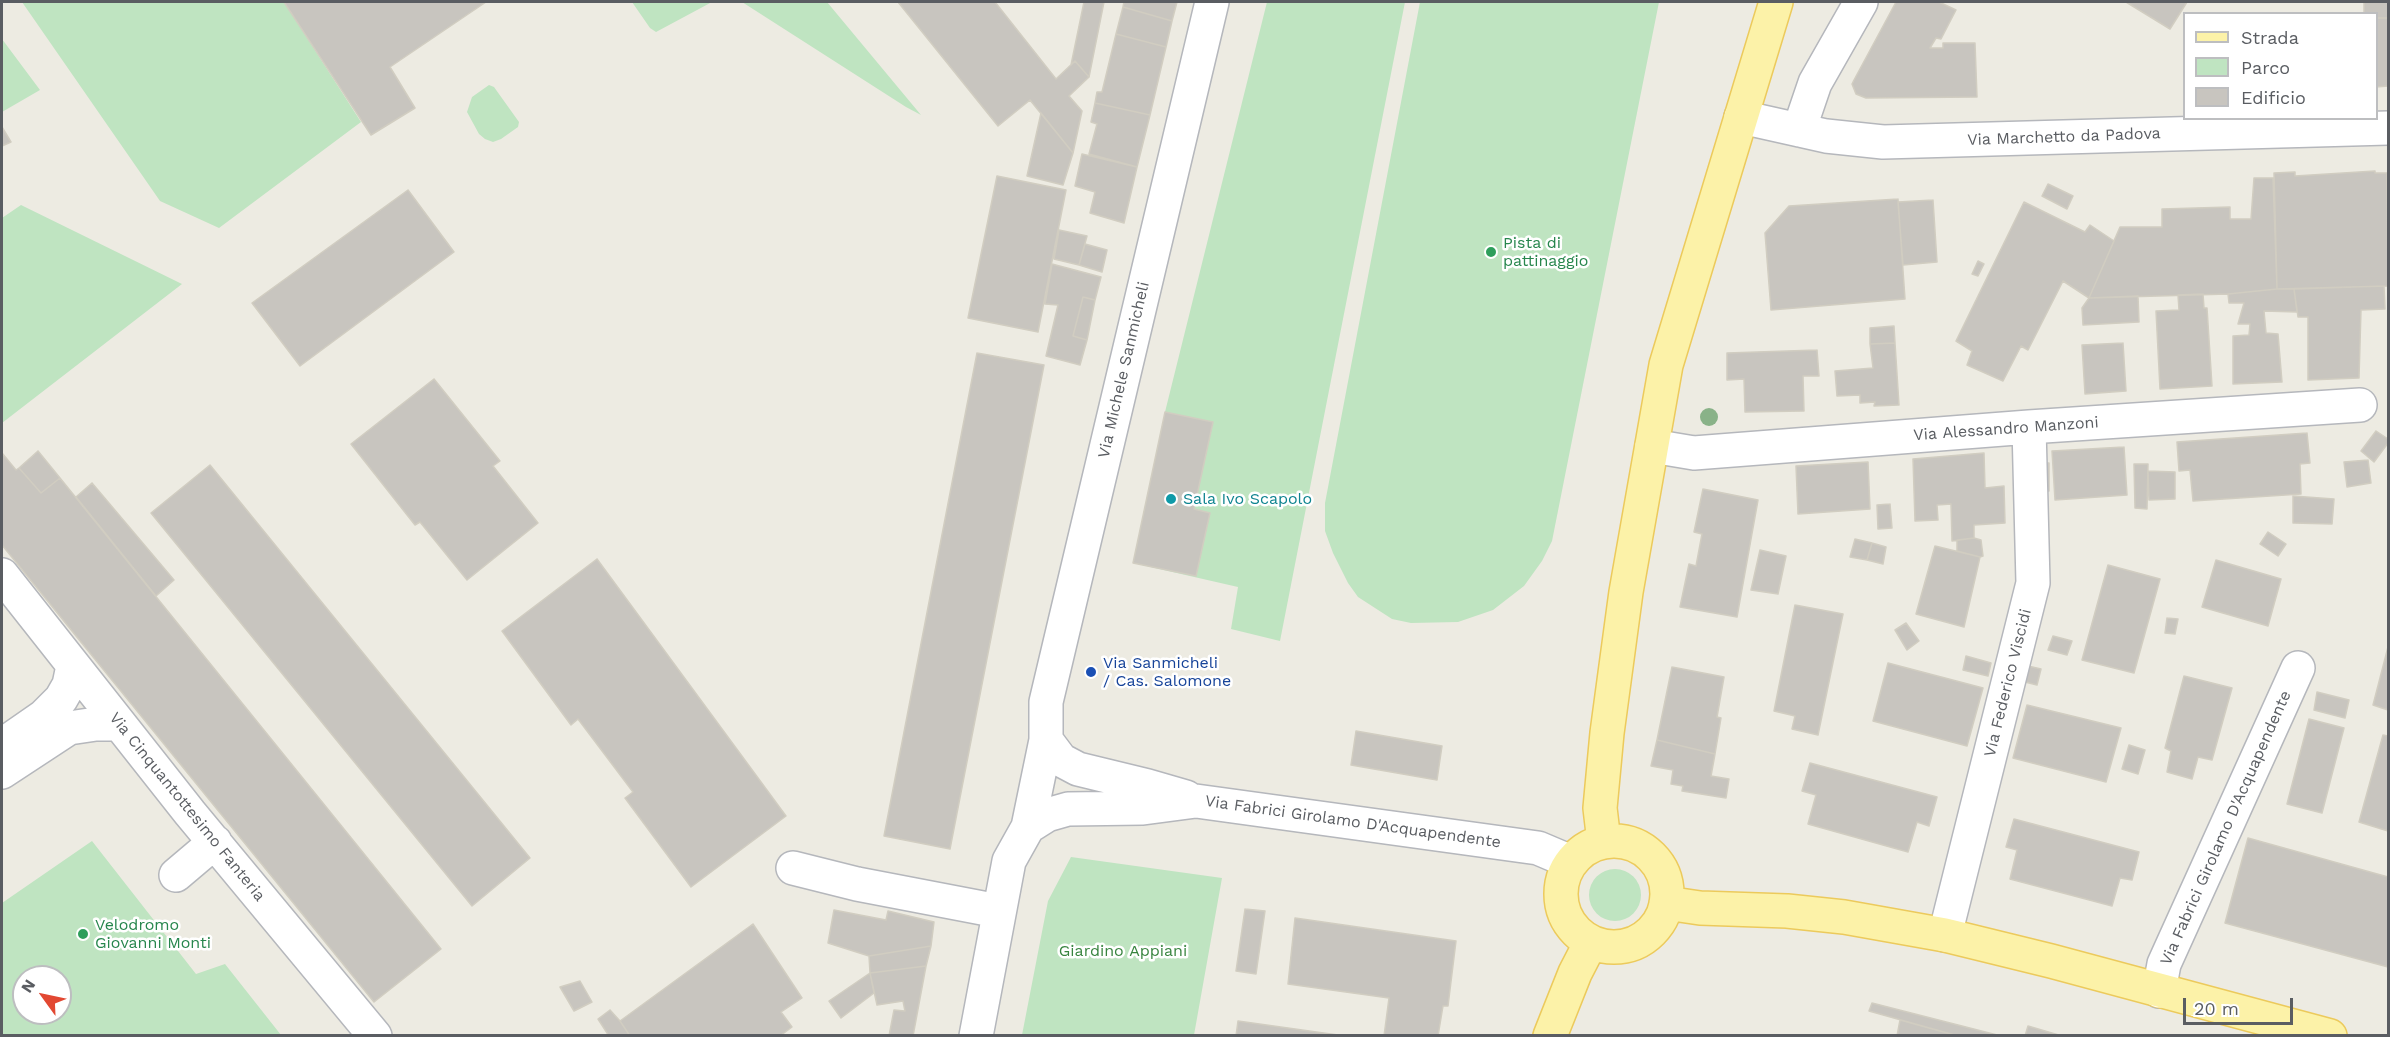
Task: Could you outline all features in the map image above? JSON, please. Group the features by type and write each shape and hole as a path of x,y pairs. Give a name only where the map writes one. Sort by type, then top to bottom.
{"main road":[{"path":"1604,842 1600,808 1607,733 1626,592 1664,375 1677,323 1776,2"},
{"path":"1621,841 1637,846 1651,856 1661,870 1666,886 1666,903 1651,932 1638,941 1622,946 1606,946 1591,942 1573,927 1562,907 1561,891 1564,876 1571,862 1591,846 1604,842 1621,841"},
{"path":"1666,903 1700,908 1787,911 1844,917 1945,935 2159,991 2289,1030 2330,1035"},
{"path":"1550,1035 1575,973 1591,942"}],"street":[{"name":"Via Michele Sanmicheli","path":"976,1035 1009,861 1028,827 1046,740 1046,702 1212,2"},
{"path":"1799,130 1815,83 1861,2"},
{"name":"Via Marchetto da Padova","path":"1741,117 1826,136 1883,142 2388,128"},
{"name":"Via Alessandro Manzoni","path":"1652,446 1694,453 2029,427 2360,405"},
{"name":"Via Federico Viscidi","path":"1945,935 2032,583 2029,427"},
{"name":"Via Cinquantottesimo Fanteria","path":"2,576 119,724 375,1035"},
{"path":"2,746 44,716 61,699 69,686 73,666"},
{"name":"Via Fabrici Girolamo D'Acquapendente","path":"2159,991 2164,964 2298,668"},
{"path":"2,772 69,728 96,723 119,724"},
{"path":"1046,740 1061,760 1078,769 1148,786 1196,801"},
{"name":"Via Fabrici Girolamo D'Acquapendente","path":"1028,827 1047,815 1068,809 1143,807 1196,801 1538,848 1571,862"},
{"path":"176,875 216,842"},
{"path":"793,868 857,884 998,911"}],"green space":[{"path":"22,2 284,2 361,122 219,228 160,201"},
{"path":"632,2 712,2 656,32 650,28"},
{"path":"742,2 827,2 921,115 906,107"},
{"path":"1267,2 1405,2 1280,641 1231,629 1238,587 1133,563 1165,412"},
{"name":"Pista di pattinaggio","path":"1420,2 1659,2 1552,541 1542,561 1524,586 1493,610 1458,622 1411,623 1392,619 1358,597 1333,553 1325,531 1325,503"},
{"path":"2,39 40,90 2,112"},
{"path":"489,85 494,87 519,122 518,127 493,142 479,134 467,112 472,97"},
{"path":"21,205 182,284 2,423 2,218"},
{"name":"Velodromo Giovanni Monti","path":"92,841 196,974 225,964 281,1035 2,1035 2,903"},
{"name":"Giardino Appiani","path":"1071,857 1222,878 1194,1035 1022,1035 1048,901"},
{"path":"1615,869 1625,871 1633,877 1639,885 1641,895 1639,905 1633,913 1625,919 1615,921 1605,919 1597,913 1591,905 1589,895 1591,885 1597,877 1605,871"}],"building":[{"path":"284,2 486,2 390,67 415,108 371,135"},
{"path":"898,2 995,2 1056,79 1075,61 1089,77 1069,96 1082,111 1073,153 1030,100 998,126"},
{"path":"1084,2 1104,2 1089,77 1075,61 1071,65"},
{"path":"1124,2 1177,2 1172,21 1123,7"},
{"path":"1896,2 1939,2 1956,10 1941,39 1936,38 1930,48 1943,48 1943,43 1975,43 1977,97 1866,98 1856,94 1852,84"},
{"path":"2126,2 2187,2 2170,29"},
{"path":"2364,2 2388,2 2388,18 2378,18 2378,12 2364,12"},
{"path":"1123,7 1172,21 1166,47 1116,34"},
{"path":"2378,18 2388,18 2388,86 2378,87"},
{"path":"1116,34 1166,47 1150,115 1095,103 1097,92 1102,92"},
{"path":"1095,103 1150,115 1137,167 1089,154 1097,124 1091,122"},
{"path":"1041,113 1073,153 1063,185 1027,176"},
{"path":"2,127 11,142 2,146"},
{"path":"1082,154 1137,167 1124,223 1090,213 1095,192 1075,186"},
{"path":"2375,171 2375,173 2387,173 2388,286 2277,289 2274,173 2295,172 2295,176"},
{"path":"997,176 1066,190 1038,332 968,318"},
{"path":"2254,178 2273,178 2277,289 2228,294 2089,298 2120,227 2162,227 2162,209 2230,207 2230,219 2251,219"},
{"path":"2048,184 2073,196 2067,209 2042,196"},
{"path":"408,190 454,252 300,366 252,303"},
{"path":"1898,199 1905,299 1771,310 1765,233 1789,206"},
{"path":"1933,200 1937,262 1903,265 1898,202"},
{"path":"2024,202 2085,232 2090,225 2114,241 2089,298 2063,281 2028,350 2021,346 2003,381 1967,365 1972,351 1956,341"},
{"path":"1059,230 1087,236 1079,265 1054,259"},
{"path":"1085,244 1107,250 1102,272 1079,265"},
{"path":"1978,261 1984,264 1978,276 1972,274"},
{"path":"1052,264 1101,277 1095,300 1083,297 1073,336 1087,340 1080,365 1046,356 1058,305 1045,304"},
{"path":"2384,286 2385,309 2361,310 2359,378 2308,380 2308,317 2298,317 2294,289"},
{"path":"2294,289 2297,312 2264,311 2266,333 2278,334 2282,382 2233,384 2233,336 2249,335 2250,324 2238,324 2244,303 2229,303 2228,294"},
{"path":"2203,294 2204,308 2207,308 2212,386 2160,389 2156,311 2179,310 2178,295"},
{"path":"2138,296 2139,322 2083,325 2082,308 2089,298"},
{"path":"1083,297 1095,300 1087,340 1073,336"},
{"path":"1894,326 1895,343 1870,344 1870,328"},
{"path":"1895,343 1899,405 1874,406 1875,402 1860,403 1860,395 1837,396 1835,371 1873,368 1870,344"},
{"path":"2123,343 2126,391 2085,394 2082,345"},
{"path":"1817,350 1819,376 1803,376 1804,411 1745,412 1744,379 1727,380 1727,353"},
{"path":"977,353 1044,365 950,849 884,836"},
{"path":"434,379 500,461 493,466 538,523 467,580 420,522 415,525 351,444"},
{"name":"Sala Ivo Scapolo","path":"1165,412 1213,422 1194,509 1210,513 1196,576 1133,563"},
{"path":"2376,431 2388,439 2388,443 2374,462 2361,451"},
{"path":"2307,433 2310,463 2300,464 2301,494 2193,501 2190,470 2179,471 2177,442"},
{"path":"2124,447 2127,495 2055,500 2052,451"},
{"path":"38,451 60,478 41,493 19,468"},
{"path":"2,453 16,470 19,468 41,493 60,478 441,949 374,1002 2,545"},
{"path":"1984,453 1985,488 2004,486 2005,523 1974,525 1974,538 1952,541 1951,504 1937,505 1938,520 1915,521 1913,459"},
{"path":"2368,460 2371,483 2347,487 2344,462"},
{"path":"1868,462 1870,509 1798,514 1796,466"},
{"path":"2036,463 2049,463 2049,491 2037,492"},
{"path":"2134,464 2148,464 2147,509 2135,508"},
{"path":"210,465 530,858 472,906 151,513"},
{"path":"2148,471 2175,472 2175,499 2149,500"},
{"path":"92,483 174,580 156,596 76,497"},
{"path":"1703,489 1758,500 1737,617 1680,607 1689,564 1696,566 1702,534 1694,532"},
{"path":"2293,496 2334,499 2332,524 2293,523"},
{"path":"1890,504 1892,528 1878,529 1877,505"},
{"path":"2268,532 2286,544 2278,556 2260,544"},
{"path":"1974,538 1981,540 1983,556 1957,551 1957,540"},
{"path":"1855,539 1872,543 1867,560 1850,557"},
{"path":"1872,543 1886,547 1883,564 1867,560"},
{"path":"1935,546 1980,557 1964,627 1916,614"},
{"path":"1760,550 1786,556 1778,594 1751,590"},
{"path":"597,559 786,816 691,887 625,798 633,792 578,719 571,725 502,631"},
{"path":"2216,560 2281,579 2268,626 2202,607"},
{"path":"2108,565 2160,579 2134,673 2082,660"},
{"path":"1795,605 1843,614 1818,735 1792,729 1795,716 1774,711"},
{"path":"2167,618 2178,619 2175,634 2165,633"},
{"path":"1906,623 1919,641 1907,650 1895,630"},
{"path":"2053,636 2072,641 2067,655 2048,650"},
{"path":"2388,647 2388,710 2373,705"},
{"path":"1966,656 1991,663 1988,676 1963,670"},
{"path":"1888,663 1983,688 1967,746 1873,721"},
{"path":"2028,666 2041,669 2037,685 2025,682"},
{"path":"1672,667 1724,677 1717,717 1721,718 1715,754 1657,740"},
{"path":"2184,676 2232,688 2212,760 2198,757 2192,779 2167,772 2171,751 2165,748"},
{"path":"2317,692 2349,700 2345,718 2314,710"},
{"path":"2027,705 2121,728 2106,782 2013,758"},
{"path":"2309,719 2344,728 2322,813 2287,804"},
{"path":"1356,731 1442,746 1437,780 1351,765"},
{"path":"2383,735 2388,736 2388,831 2359,822"},
{"path":"1657,740 1715,754 1711,776 1729,779 1726,798 1682,791 1683,786 1671,784 1673,770 1651,766"},
{"path":"2129,745 2145,750 2138,774 2122,769"},
{"path":"1810,763 1937,797 1929,826 1917,822 1908,852 1808,824 1816,795 1802,791"},
{"path":"2014,819 2139,852 2132,880 2120,878 2112,906 2010,879 2017,850 2006,847"},
{"path":"2248,838 2388,877 2388,967 2225,923"},
{"path":"1245,909 1265,911 1256,974 1236,971"},
{"path":"834,910 886,920 888,911 934,922 931,946 869,956 828,943"},
{"path":"1295,918 1456,941 1448,1006 1443,1006 1438,1036 1384,1036 1389,998 1288,984"},
{"path":"753,924 802,998 781,1012 792,1027 780,1036 630,1036 620,1021"},
{"path":"931,946 926,966 870,973 869,956"},
{"path":"926,966 913,1036 889,1036 894,1010 905,1011 903,1001 877,1005 870,973"},
{"path":"870,973 874,993 841,1018 829,1001"},
{"path":"580,981 592,1002 574,1011 560,987"},
{"path":"1872,1003 2001,1036 1958,1036 1869,1011"},
{"path":"610,1010 630,1036 609,1036 598,1019"},
{"path":"1900,1020 1958,1036 1897,1036"},
{"path":"1238,1021 1345,1036 1236,1036"},
{"path":"2028,1026 2062,1036 2025,1036"}],"place":[{"name":"Pista di pattinaggio","path":"1491,252"},
{"name":"Sala Ivo Scapolo","path":"1171,499"},
{"name":"Via Sanmicheli / Cas. Salomone","path":"1091,672"},
{"name":"Velodromo Giovanni Monti","path":"83,934"}]}
